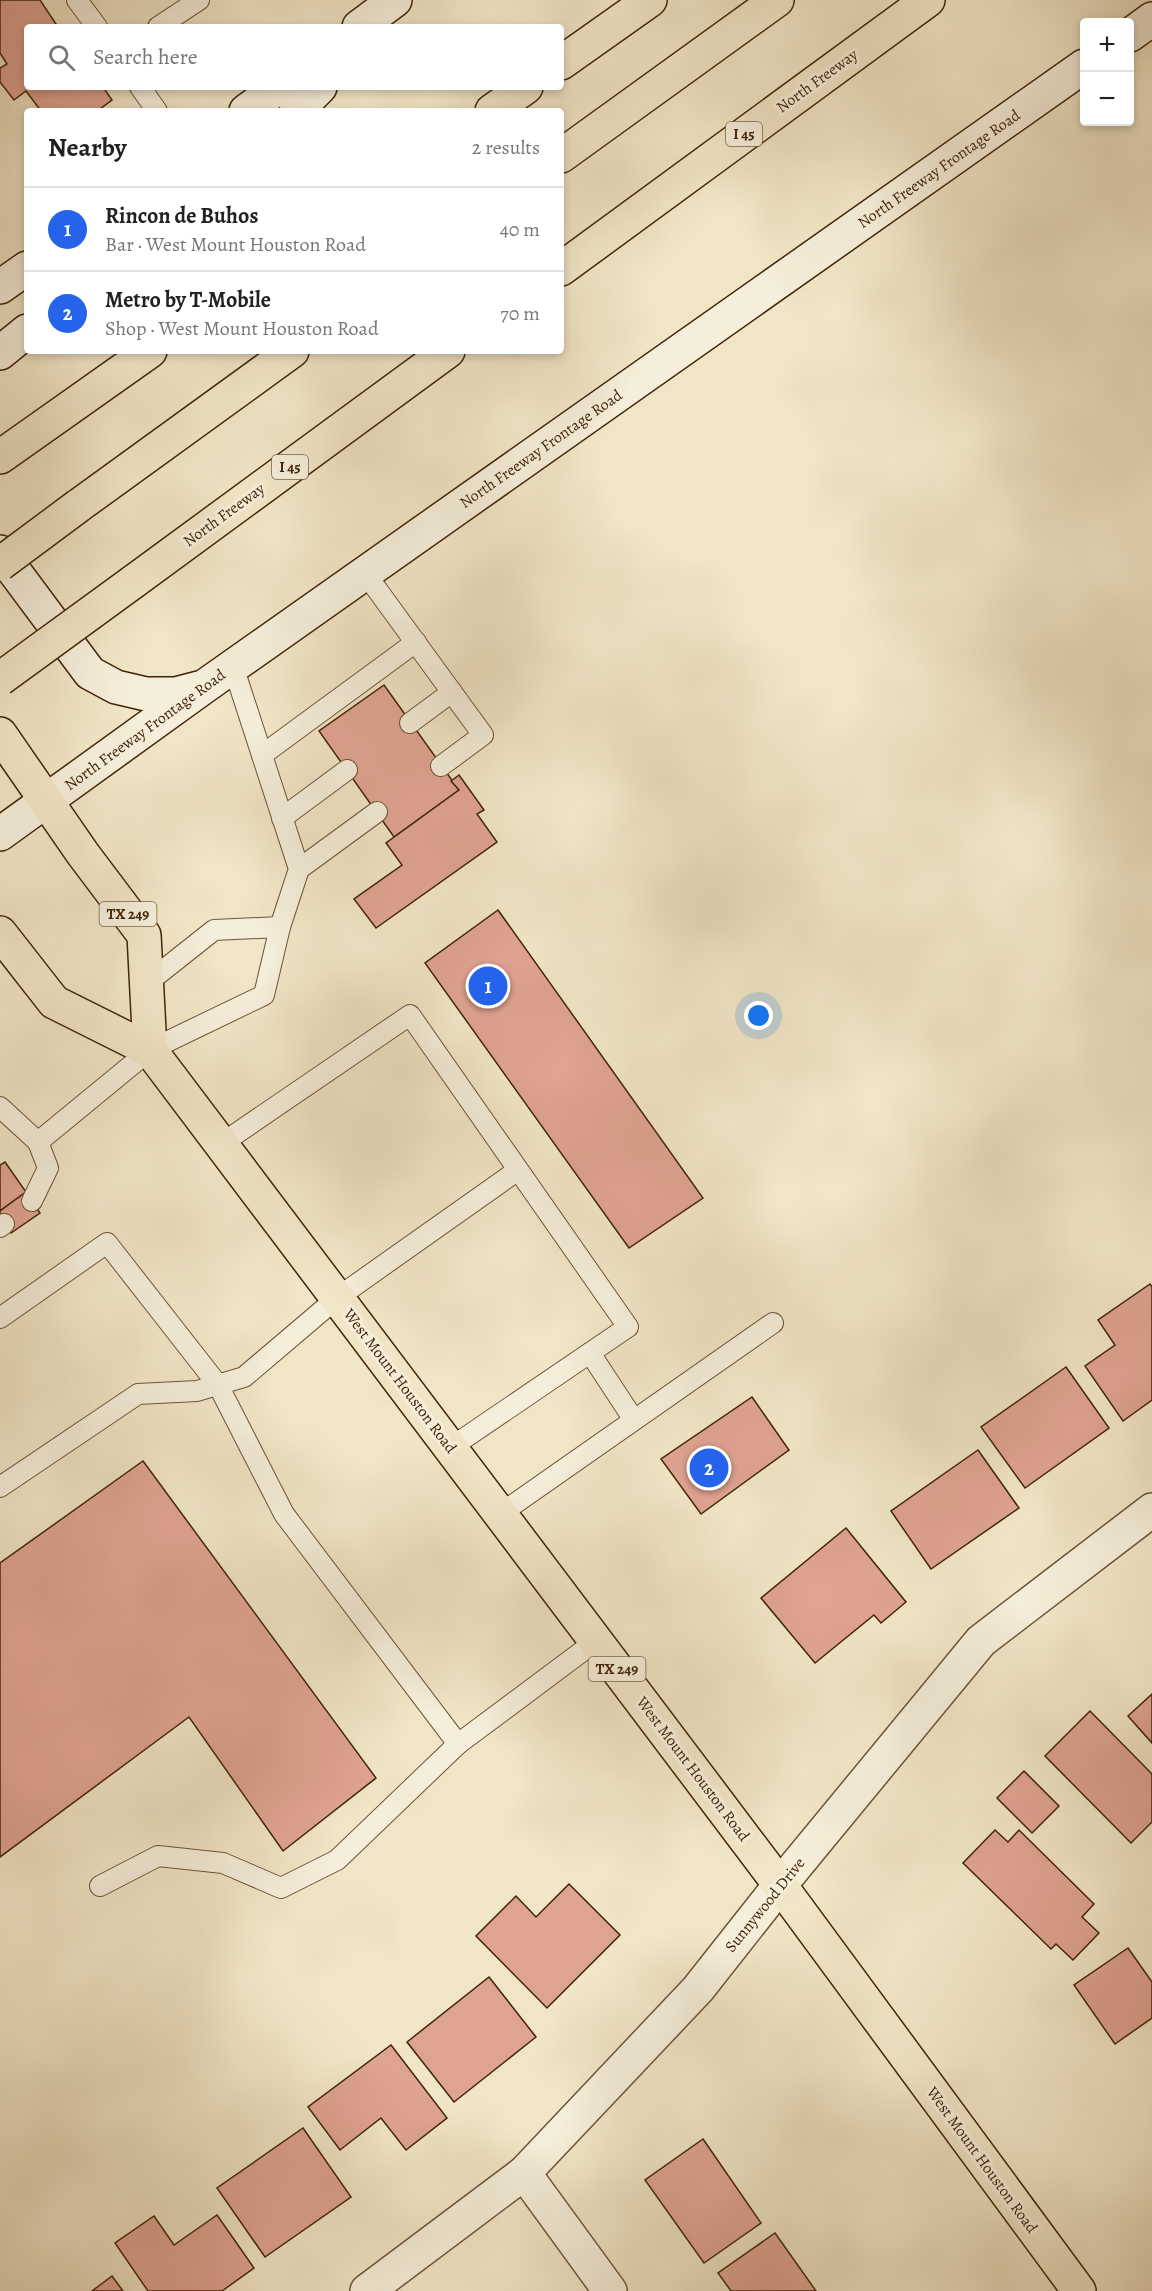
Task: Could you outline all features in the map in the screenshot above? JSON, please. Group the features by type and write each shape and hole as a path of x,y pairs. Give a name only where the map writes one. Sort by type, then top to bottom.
{"main road":[{"path":"363,24 394,0"},
{"path":"384,24 408,0"},
{"path":"564,61 650,0"},
{"path":"564,154 777,0"},
{"name":"North Freeway","path":"564,266 928,0"},
{"path":"1134,32 1152,19"},
{"name":"North Freeway Frontage Road","path":"0,834 233,666 1080,69"},
{"path":"250,108 275,90"},
{"path":"299,108 317,90"},
{"path":"496,108 522,90"},
{"path":"0,353 24,333"},
{"path":"0,457 146,354"},
{"path":"0,564 288,354"},
{"name":"North Freeway","path":"0,679 444,354"},
{"path":"0,552 90,673 116,687 146,694 176,694 205,686"},
{"name":"TX 249","path":"0,734 82,855 144,935 150,1050"},
{"name":"West Mount Houston Road","path":"0,933 15,969 54,1002 150,1050 780,1885 1079,2291"},
{"name":"Sunnywood Drive","path":"367,2291 524,2173 698,1989 780,1885 981,1641 1152,1510"},
{"path":"524,2173 610,2291"}],"lane":[{"path":"77,0 95,24"},
{"path":"163,24 199,0"},
{"path":"142,90 155,108"},
{"path":"365,573 483,735 441,765"},
{"path":"261,754 416,642"},
{"path":"233,666 299,869"},
{"path":"410,723 452,692"},
{"path":"282,818 347,770"},
{"path":"38,1142 150,1050 264,995 280,927 299,869 377,812"},
{"path":"147,983 214,930 280,927"},
{"path":"221,1144 410,1016 628,1327 450,1448"},
{"path":"0,1107 38,1142 48,1168 32,1200"},
{"path":"0,1487 138,1394 197,1391 244,1377 337,1298 518,1170"},
{"path":"0,1318 107,1243 218,1385 284,1514 458,1744"},
{"path":"500,1514 773,1323"},
{"path":"590,1353 634,1420"},
{"path":"100,1886 158,1856 223,1863 281,1888 337,1860 458,1744 596,1641"}],"building":[{"path":"0,0 40,0 56,24 24,24 24,90 105,90 112,100 101,108 39,108 26,91 14,100 0,82 0,68 7,64 0,53"},
{"path":"384,685 459,790 394,837 319,731"},
{"path":"459,775 484,810 477,814 497,842 376,928 354,899 402,865 386,843 459,790 451,781"},
{"path":"498,910 703,1198 629,1248 425,963"},
{"path":"5,1162 26,1192 0,1211 0,1165"},
{"path":"26,1192 40,1213 11,1233 0,1218 0,1211"},
{"path":"1150,1284 1152,1287 1152,1400 1123,1421 1085,1366 1115,1345 1098,1320"},
{"path":"1066,1367 1109,1428 1025,1488 981,1427"},
{"path":"752,1397 789,1450 701,1514 661,1459"},
{"path":"978,1450 1019,1508 931,1569 891,1511"},
{"path":"143,1461 376,1778 283,1851 189,1717 0,1857 0,1563"},
{"path":"846,1528 906,1602 881,1623 874,1615 815,1663 761,1598"},
{"path":"1152,1694 1152,1743 1128,1716"},
{"path":"1090,1711 1152,1774 1152,1822 1131,1843 1045,1756"},
{"path":"1024,1771 1059,1806 1032,1833 997,1798"},
{"path":"995,1830 1008,1842 1019,1830 1094,1904 1082,1917 1099,1933 1073,1960 1056,1944 1051,1949 963,1863"},
{"path":"569,1884 620,1935 547,2008 476,1936 516,1896 536,1917"},
{"path":"1128,1948 1152,1982 1152,2018 1115,2044 1074,1985"},
{"path":"489,1977 536,2037 454,2102 407,2042"},
{"path":"391,2045 447,2118 406,2150 381,2118 340,2150 308,2107"},
{"path":"303,2128 351,2197 265,2257 217,2188"},
{"path":"703,2139 761,2223 704,2263 645,2180"},
{"path":"217,2215 254,2268 222,2291 148,2291 115,2243 154,2216 174,2245"},
{"path":"775,2233 816,2291 731,2291 718,2273"},
{"path":"112,2276 123,2291 92,2291"}],"place":[{"name":"Rincon de Buhos","path":"488,986"},
{"name":"Metro by T-Mobile","path":"709,1468"}]}
